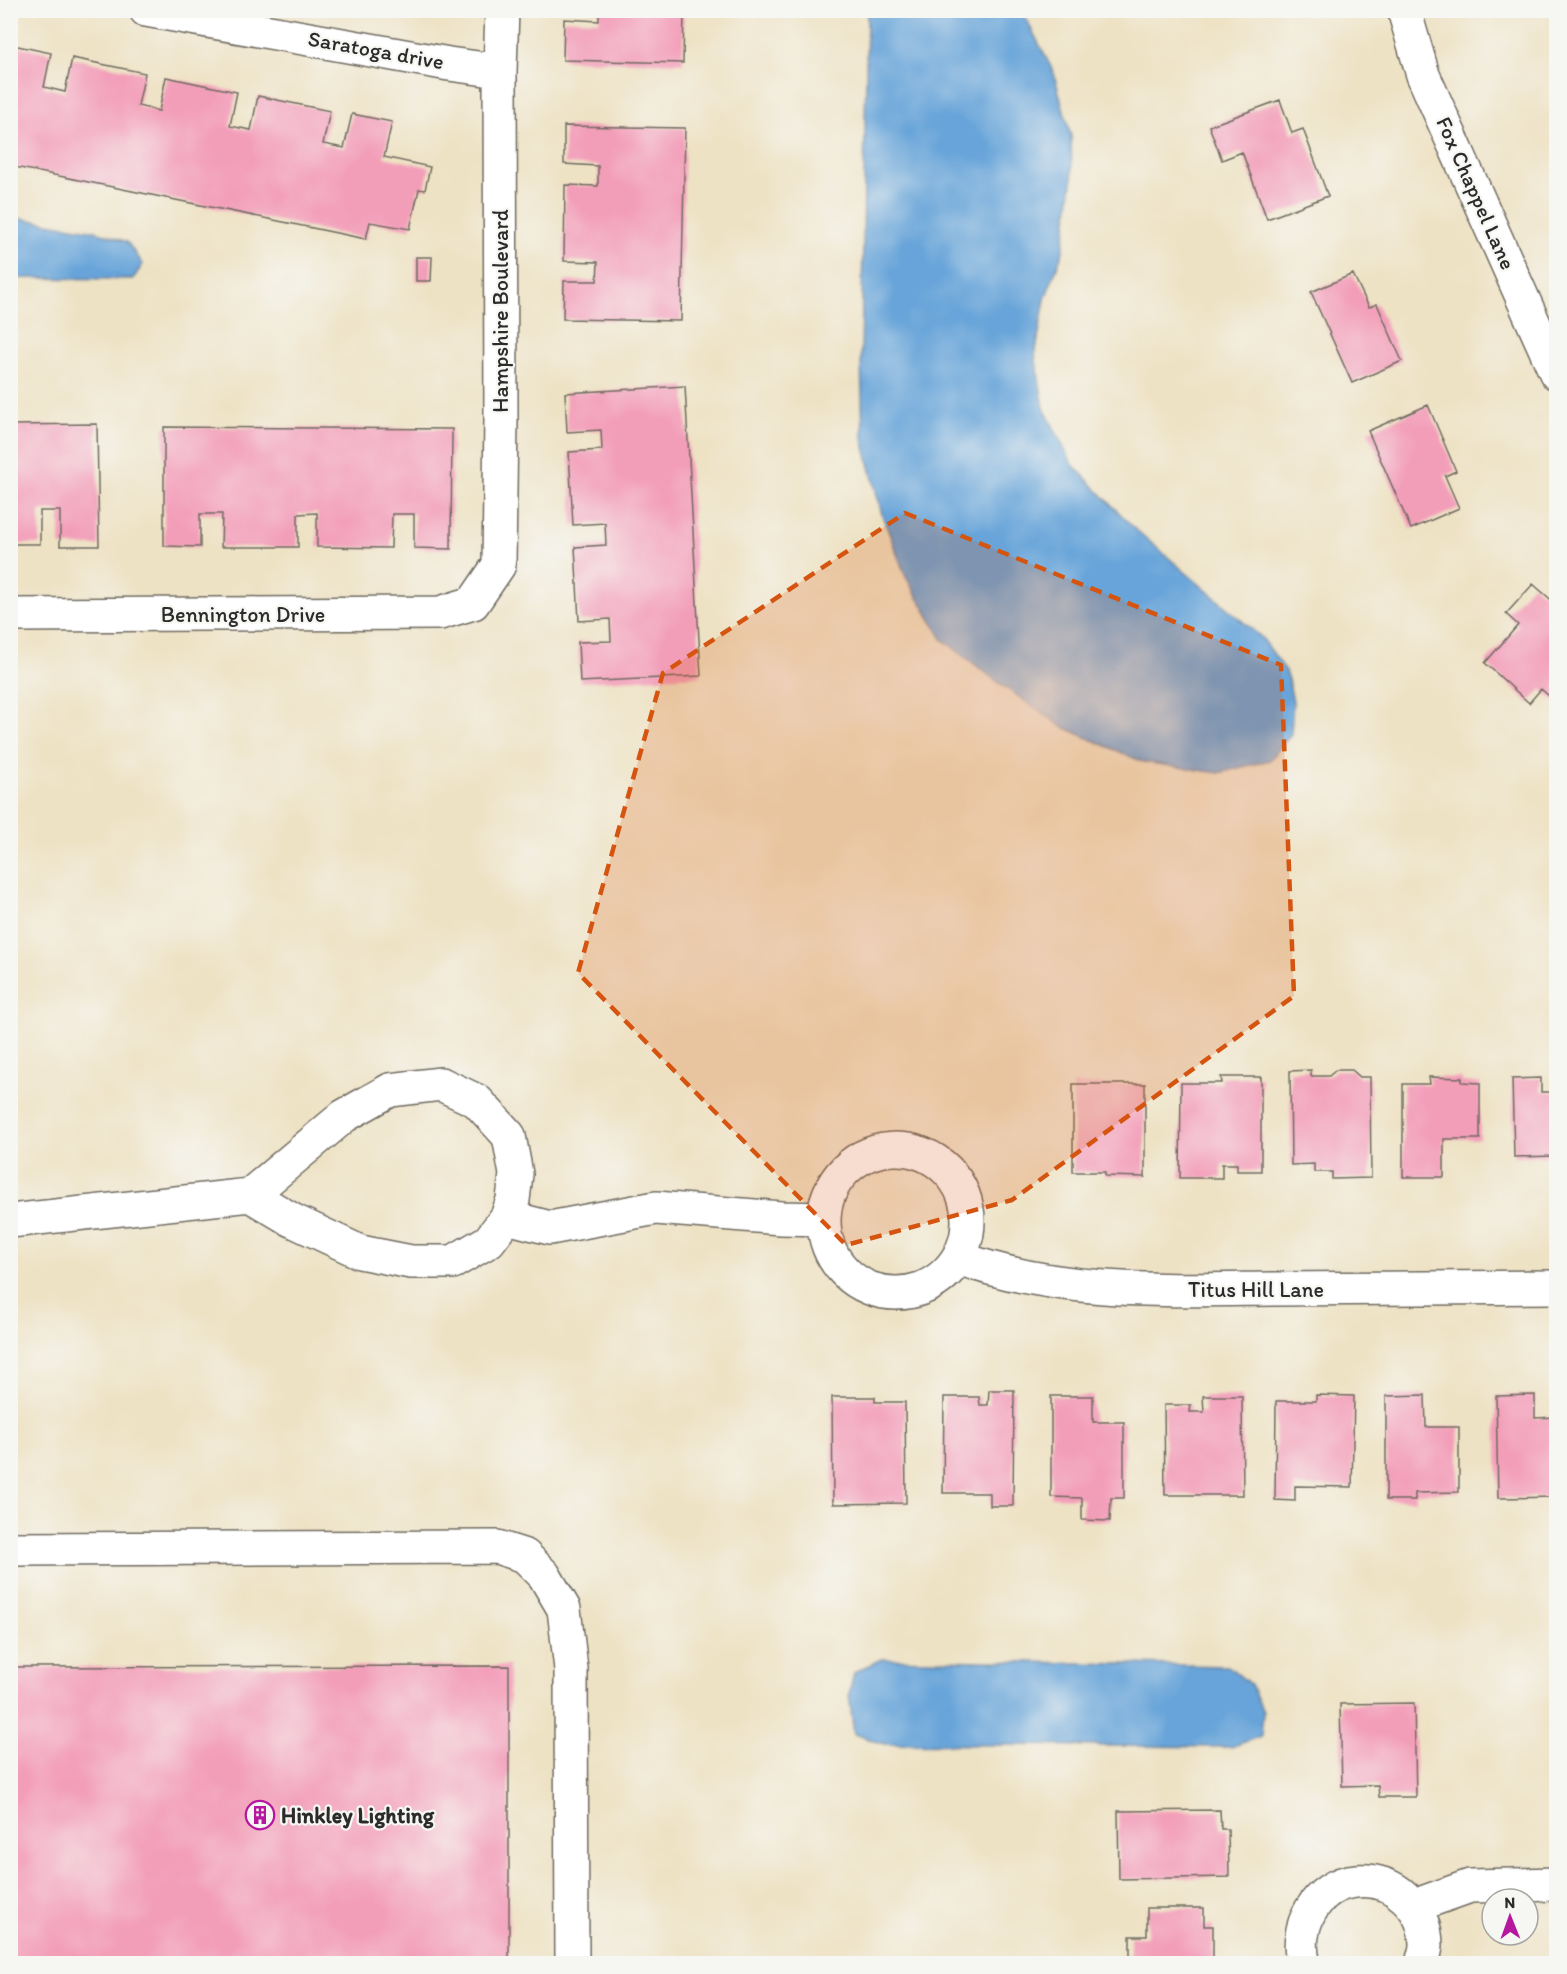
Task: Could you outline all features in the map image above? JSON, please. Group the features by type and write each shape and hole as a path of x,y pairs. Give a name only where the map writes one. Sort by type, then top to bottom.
{"street":[{"name":"Saratoga drive","path":"146,10 500,71"},
{"name":"Hampshire Boulevard","path":"473,603 499,565 502,10"},
{"name":"Fox Chappel Lane","path":"1404,10 1423,75 1557,373"},
{"name":"Bennington Drive","path":"10,615 440,613 473,603"},
{"path":"10,1221 250,1195 344,1116 390,1090 441,1084 477,1101 509,1136 516,1174 513,1200 507,1217 489,1241 453,1262 411,1262 360,1252 292,1220 250,1195"},
{"path":"891,1149 908,1150 925,1155 940,1164 952,1176 967,1207 969,1224 966,1242 959,1258 948,1272 919,1290 902,1293 868,1288 853,1279 840,1267 831,1252 824,1219 827,1201 834,1186 844,1171 874,1153 891,1149"},
{"path":"507,1217 550,1228 656,1208 781,1218 824,1219"},
{"name":"Titus Hill Lane","path":"959,1258 1019,1276 1093,1286 1172,1290 1557,1287"},
{"path":"10,1549 497,1547 525,1556 544,1575 564,1609 571,1669 572,1964"},
{"path":"1304,1964 1300,1940 1305,1919 1317,1901 1335,1887 1356,1881 1377,1882 1398,1891 1414,1906 1423,1925 1426,1946 1422,1964"},
{"path":"1414,1906 1470,1886 1557,1884"}],"highlighted area":[{"path":"905,513 1281,665 1294,996 1012,1200 846,1245 578,973 663,673"}],"water":[{"path":"867,11 1022,11 1053,71 1071,136 1072,182 1063,251 1045,299 1035,356 1044,408 1072,464 1134,528 1262,638 1286,671 1293,701 1291,734 1270,760 1219,773 1143,762 1063,727 1000,684 942,639 906,577 882,515 863,439 861,358"},
{"path":"11,217 96,231 127,242 143,264 133,279 11,278"},
{"path":"881,1659 1228,1666 1251,1685 1263,1712 1261,1736 1231,1747 884,1744 854,1734 849,1694 854,1673"}],"building":[{"path":"599,10 684,10 683,63 563,60 564,19 599,21"},
{"path":"13,45 51,53 44,87 65,92 72,58 145,73 138,106 159,111 166,77 237,92 230,126 251,130 258,96 330,111 323,144 344,148 352,114 392,122 384,157 430,167 425,190 419,189 410,229 370,222 366,239 10,166 10,58"},
{"path":"1280,100 1292,133 1303,129 1328,196 1267,219 1242,152 1222,160 1209,126"},
{"path":"564,126 685,128 681,321 563,319 564,281 597,281 598,262 564,261 565,185 598,186 598,166 564,164"},
{"path":"416,257 432,257 431,281 416,281"},
{"path":"1353,274 1369,307 1377,304 1402,361 1352,383 1311,292"},
{"path":"685,386 701,676 580,682 578,642 611,641 610,619 579,621 575,547 606,545 605,523 573,525 569,452 602,450 601,430 567,432 565,393"},
{"path":"1428,405 1456,471 1445,476 1459,508 1411,529 1368,431"},
{"path":"97,424 99,546 60,546 60,511 40,511 40,544 10,544 10,425"},
{"path":"164,427 452,429 451,549 414,548 414,514 392,514 391,548 317,547 317,513 298,514 298,547 221,547 222,514 200,514 200,547 164,546"},
{"path":"1533,584 1556,604 1556,619 1553,622 1556,625 1556,702 1541,689 1529,703 1485,663 1518,625 1506,614"},
{"path":"1311,1070 1311,1076 1329,1076 1336,1070 1352,1070 1360,1077 1370,1077 1371,1178 1332,1179 1332,1172 1314,1172 1314,1164 1291,1165 1290,1071"},
{"path":"1221,1077 1261,1077 1261,1171 1237,1171 1237,1164 1222,1164 1222,1178 1180,1178 1181,1083 1222,1083"},
{"path":"1429,1077 1462,1078 1462,1082 1480,1083 1480,1139 1444,1139 1444,1177 1403,1177 1403,1084 1430,1084"},
{"path":"1541,1078 1541,1092 1556,1092 1556,1156 1514,1157 1512,1079"},
{"path":"1073,1084 1145,1084 1145,1177 1105,1176 1105,1172 1073,1172"},
{"path":"989,1390 1014,1390 1013,1506 990,1506 990,1493 943,1493 944,1397 979,1397 980,1405 988,1405"},
{"path":"1316,1395 1354,1396 1352,1487 1295,1486 1295,1501 1275,1500 1276,1401 1316,1401"},
{"path":"1425,1395 1426,1427 1459,1427 1459,1492 1415,1493 1415,1500 1386,1500 1386,1396"},
{"path":"1535,1395 1535,1418 1556,1417 1556,1497 1498,1498 1496,1396"},
{"path":"1051,1396 1093,1396 1093,1422 1124,1422 1124,1498 1111,1498 1110,1521 1082,1520 1082,1498 1051,1497"},
{"path":"1203,1396 1242,1396 1243,1495 1165,1495 1164,1405 1191,1405 1190,1412 1204,1412"},
{"path":"832,1397 875,1397 875,1402 905,1402 906,1503 833,1504"},
{"name":"Hinkley Lighting","path":"509,1666 509,1964 10,1964 10,1667"},
{"path":"1414,1703 1416,1797 1379,1797 1378,1785 1342,1786 1340,1704"},
{"path":"1220,1810 1221,1829 1228,1829 1229,1877 1119,1879 1118,1811"},
{"path":"1147,1908 1204,1908 1204,1926 1213,1926 1213,1964 1130,1964 1130,1936 1147,1936"}],"place":[{"name":"Hinkley Lighting","path":"260,1815"}]}
